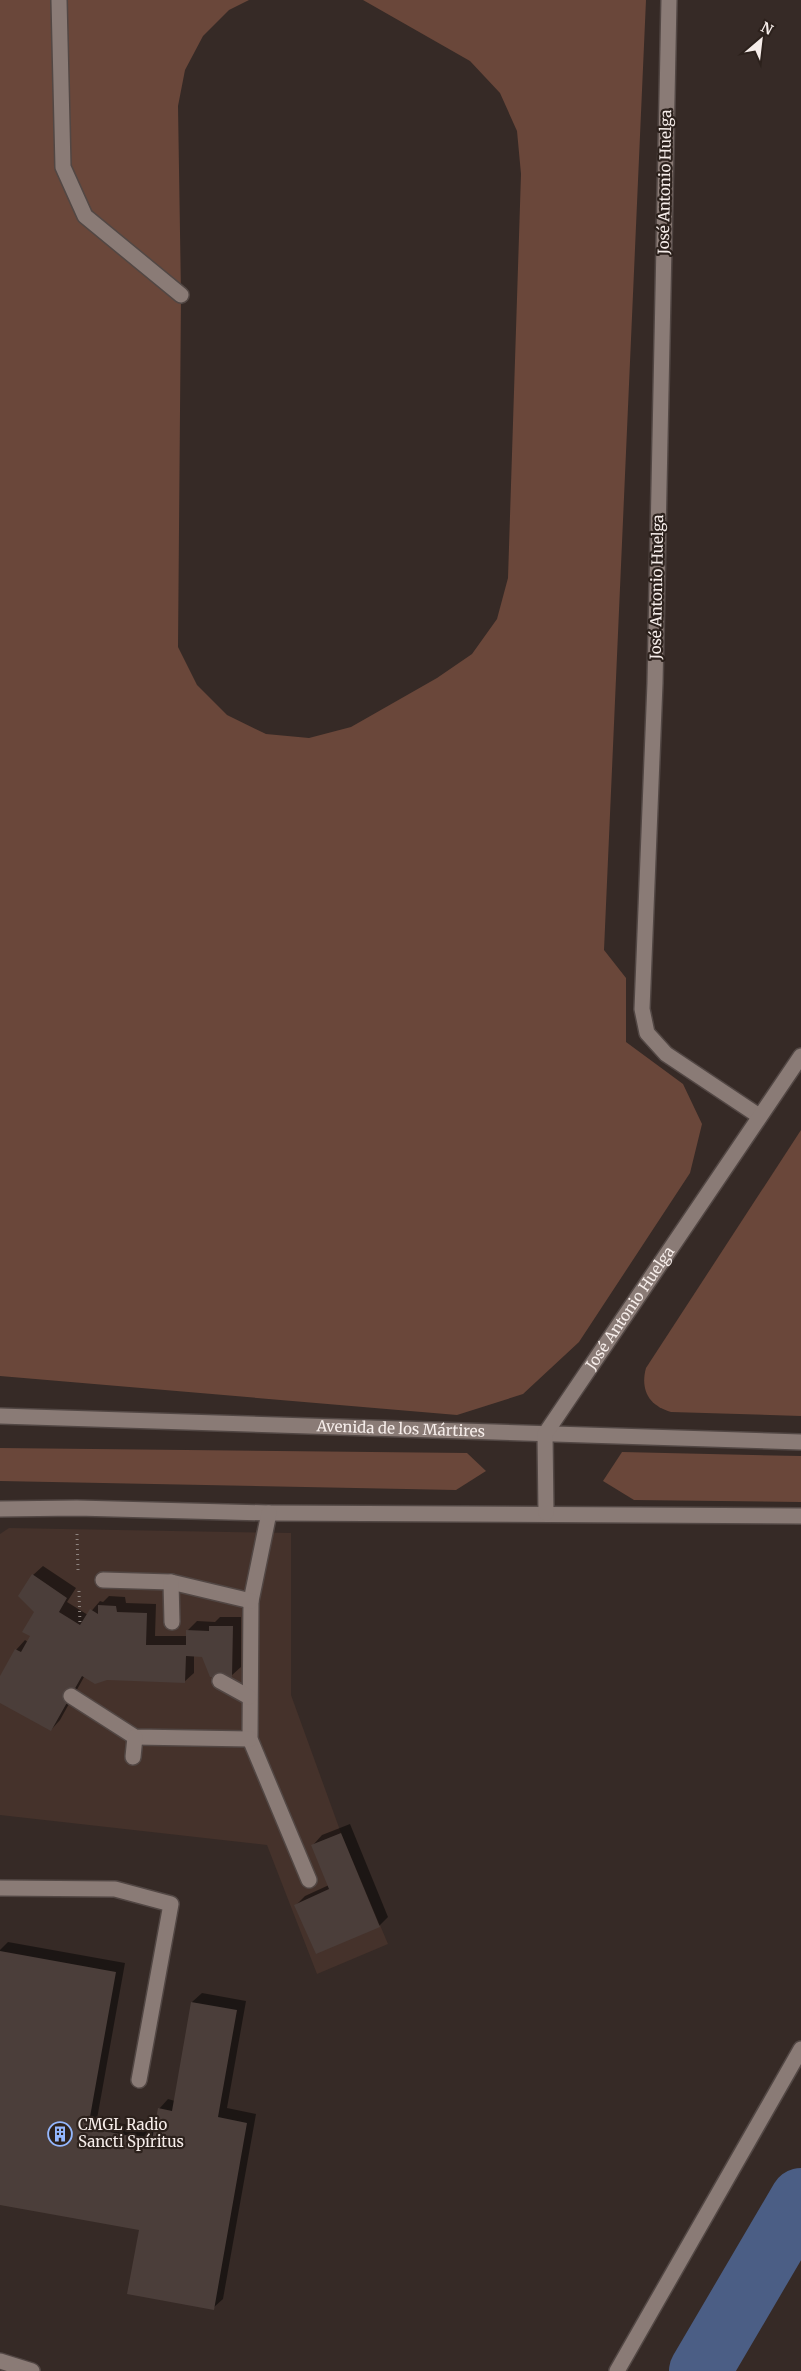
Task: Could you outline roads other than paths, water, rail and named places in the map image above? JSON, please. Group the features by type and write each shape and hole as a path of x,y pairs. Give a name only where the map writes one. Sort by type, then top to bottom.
{"street":[{"path":"59,0 63,167 85,216 181,295"},
{"name":"José Antonio Huelga","path":"669,0 655,683 642,1009 646,1033 666,1054 759,1116"},
{"name":"José Antonio Huelga","path":"545,1434 801,1056"},
{"name":"Avenida de los Mártires","path":"0,1416 801,1442"},
{"path":"545,1434 546,1513"},
{"path":"0,1509 77,1508 270,1513 546,1513 801,1516"},
{"path":"270,1513 251,1601 250,1740 309,1880"},
{"path":"103,1580 171,1582 251,1601"},
{"path":"171,1582 172,1622"},
{"path":"220,1680 249,1697"},
{"path":"71,1696 135,1737 250,1740"},
{"path":"133,1757 135,1737"},
{"path":"0,1888 115,1889 171,1904 138,2080"},
{"path":"616,2371 801,2049"},
{"path":"0,2361 32,2371"}],"waterway":[{"path":"700,2371 801,2199"}],"place":[{"name":"CMGL Radio Sancti Spíritus","path":"60,2134"}]}
